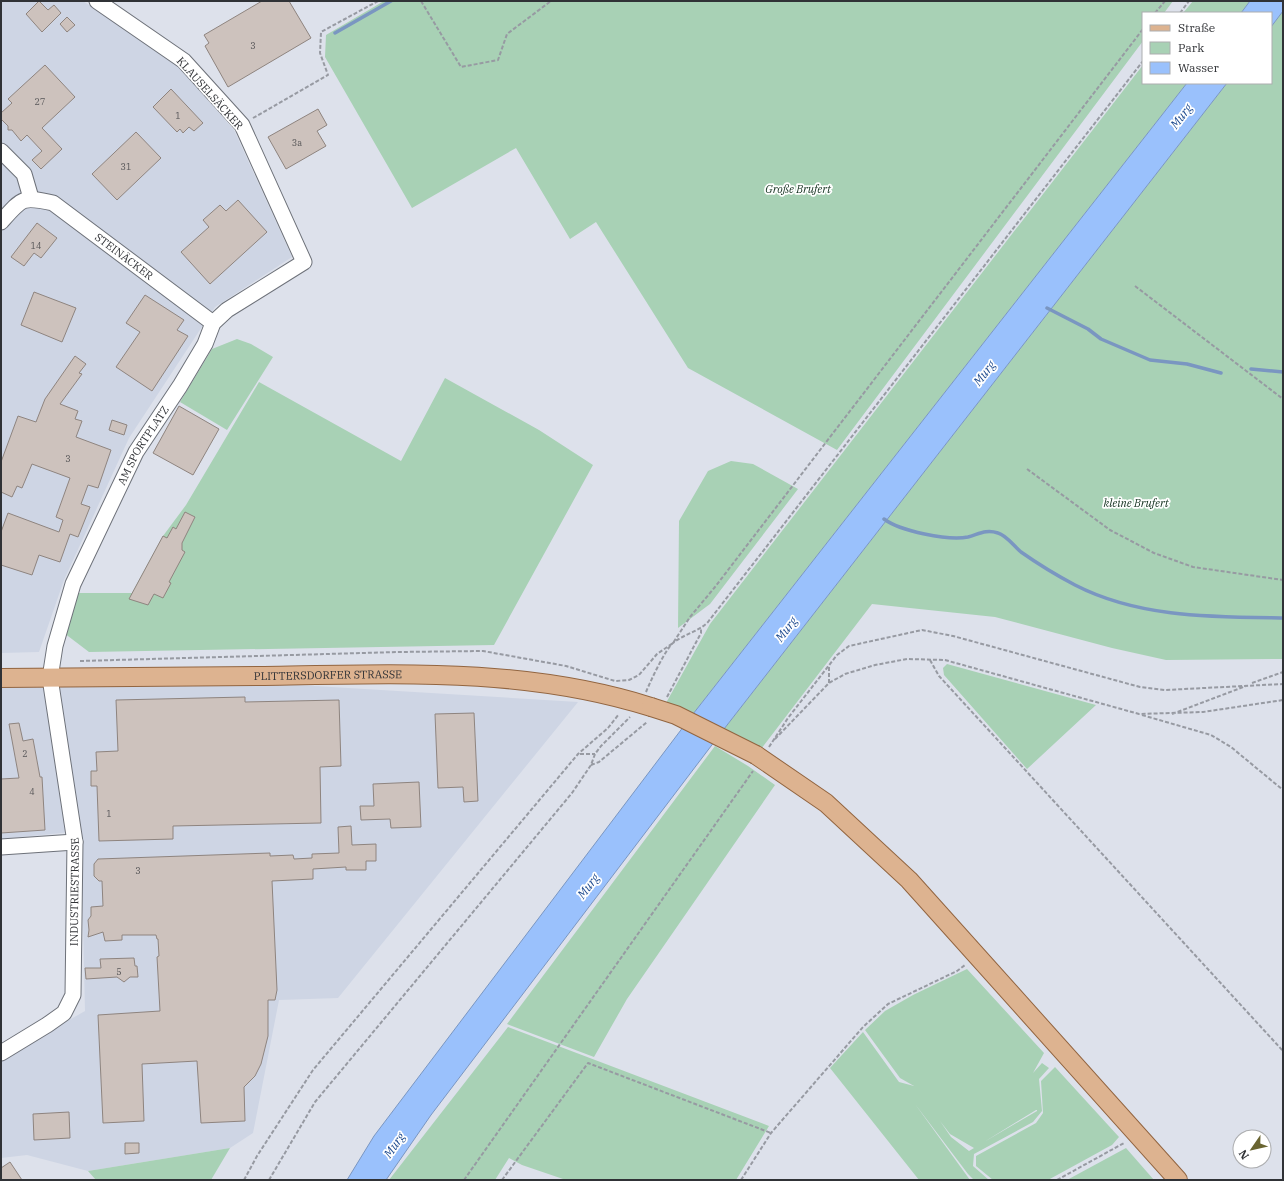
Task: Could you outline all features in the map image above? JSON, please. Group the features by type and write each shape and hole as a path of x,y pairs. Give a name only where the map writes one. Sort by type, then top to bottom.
{"main road":[{"name":"PLITTERSDORFER STRASSE","path":"1,678 371,674 459,675 532,681 571,687 608,694 676,715 756,760 826,803 909,880 1178,1180"}],"street":[{"name":"KLAUSELSÄCKER","path":"97,1 184,61 242,125 304,262"},
{"path":"1,151 24,174 31,198 19,201 1,222"},
{"name":"STEINÄCKER","path":"31,198 53,203 213,323"},
{"name":"AM SPORTPLATZ","path":"50,678 55,646 73,584 136,452 191,368 205,344 213,323 227,310 304,262"},
{"name":"INDUSTRIESTRASSE","path":"1,1053 64,1013 73,995 75,842 50,678"},
{"path":"1,847 75,842"}],"path":[{"path":"242,125 328,75 320,53 321,32 378,1"},
{"path":"421,1 461,67 498,60 507,34 549,4 551,1"},
{"path":"1181,12 1189,1"},
{"path":"1156,12 1163,2"},
{"path":"649,685 654,674 690,617 720,581 1142,30"},
{"path":"673,643 701,629 708,622 1142,62"},
{"path":"1135,286 1283,400"},
{"path":"1027,469 1110,530 1154,553 1193,567 1283,580"},
{"path":"1283,684 1250,684 1164,690 1140,687 953,636 922,630 849,646 837,655 772,742 829,683 845,674 875,665 907,658 945,660 1211,735 1231,747 1283,790"},
{"path":"930,660 939,676 1283,1051"},
{"path":"829,665 829,683"},
{"path":"1171,714 1283,672"},
{"path":"1139,714 1203,712 1283,700"},
{"path":"269,1180 315,1102 572,793 591,765 595,754 614,732 634,713"},
{"path":"244,1180 257,1156 313,1070 578,754 608,728"},
{"path":"578,754 595,754"},
{"path":"464,1180 756,760"},
{"path":"741,1180 771,1134 863,1027 888,1004 957,971 968,963"},
{"path":"502,1180 588,1063 771,1134"},
{"path":"1057,1180 1121,1145"}],"shaded area":[{"path":"1,1 83,1 178,66 234,130 292,257 215,307 129,438 64,580 39,652 1,653"},
{"path":"298,685 578,702 338,998 279,1000 253,1133 230,1148 88,1171 27,1155 1,1158 1,1059 85,1011 81,831 1,839 1,686"}],"green space":[{"name":"Große Brufert","path":"384,1 1173,1 1165,12 1142,12 1142,42 837,450 688,368 596,222 570,239 516,148 412,208 325,57 326,35"},
{"path":"1193,1 1250,1 1242,12 1184,12"},
{"name":"kleine Brufert","path":"1283,11 1283,659 1166,660 1112,648 995,617 872,604 761,749 724,729 1226,84 1272,84 1272,26"},
{"path":"1142,66 1142,84 1186,84 693,714 666,703 710,624"},
{"path":"237,339 251,344 273,357 227,430 180,402 212,349"},
{"path":"445,378 539,430 593,465 494,645 89,652 64,633 75,593 132,593 163,536 186,505 259,382 401,461"},
{"path":"731,461 753,464 798,489 710,604 678,628 679,521 708,471"},
{"path":"947,664 1096,705 1027,769 944,675 943,668"},
{"path":"715,746 748,766 775,785 627,999 594,1057 507,1024"},
{"path":"967,969 1044,1053 1033,1073 1042,1063 1049,1068 1039,1079 1042,1111 1033,1122 974,1154 973,1166 989,1180 974,1180 968,1174 915,1104 970,1180 919,1180 830,1068 863,1032 899,1082 914,1086 900,1078 865,1030 885,1011 913,995","holes":["1036,1110 1037,1111 984,1142","940,1121 950,1134 974,1148 969,1151 951,1137"]},
{"path":"508,1027 769,1126 736,1180 566,1180 522,1165 509,1158 495,1180 389,1180"},
{"path":"1055,1067 1119,1137 1112,1145 1048,1180 993,1180 976,1166 976,1156 1036,1123 1043,1113 1041,1081"},
{"path":"230,1148 211,1180 96,1180 88,1171"},
{"path":"1126,1148 1154,1180 1067,1180"}],"water":[{"path":"1250,1 1283,1 1283,11 1272,26 1272,12 1242,12"},
{"name":"Murg","path":"1186,84 1226,84 724,729 431,1115 386,1180 347,1180 374,1136 693,714"}],"building":[{"path":"39,1 48,10 54,5 61,13 42,32 26,14"},
{"path":"262,1 289,1 311,38 228,87 205,46 209,43 204,35"},
{"path":"67,17 75,25 67,32 60,24"},
{"path":"45,65 75,97 42,128 62,149 41,169 32,160 42,151 27,135 21,141 12,130 8,130 8,126 1,119 1,113 12,103 8,99"},
{"path":"171,89 203,123 194,131 189,127 183,133 180,129 177,132 153,107"},
{"path":"318,109 327,125 317,131 326,146 286,169 268,137"},
{"path":"136,132 161,158 117,200 92,174"},
{"path":"238,200 267,232 210,284 181,252 209,227 203,220 220,205 226,211"},
{"path":"37,223 57,238 41,258 34,253 24,266 11,257"},
{"path":"34,292 76,308 62,342 21,325"},
{"path":"145,295 184,320 177,330 188,336 152,391 116,367 140,332 126,323"},
{"path":"75,356 86,364 79,373 82,374 60,404 78,411 75,419 82,421 76,437 111,450 98,488 88,485 81,504 90,507 78,537 70,534 60,562 39,555 32,575 1,565 1,532 8,513 59,532 63,520 56,517 70,478 32,464 22,488 17,486 12,497 1,492 1,462 18,416 36,422 45,399"},
{"path":"179,406 219,429 193,475 153,453"},
{"path":"112,420 127,425 124,435 109,430"},
{"path":"185,512 195,517 182,543 182,550 185,552 169,582 171,583 163,598 154,594 148,605 129,599 163,536 167,538 173,527 176,529"},
{"path":"245,697 245,702 339,700 341,766 320,767 321,823 173,826 173,839 99,841 97,786 91,786 91,771 97,771 96,752 118,751 116,700"},
{"path":"474,713 478,801 464,802 463,787 438,788 435,714"},
{"path":"19,723 23,741 33,739 40,777 42,777 45,830 1,833 1,779 19,778 9,724"},
{"path":"419,782 421,827 391,828 390,819 361,820 360,806 374,806 373,784"},
{"path":"351,826 352,845 376,844 376,861 366,861 366,870 346,870 346,867 313,869 313,879 272,881 277,990 275,1000 268,1000 268,1036 261,1064 255,1076 244,1087 245,1121 201,1123 197,1061 142,1064 144,1121 103,1123 98,1015 160,1011 157,957 159,956 158,939 156,935 122,935 122,940 105,941 103,932 88,937 88,920 91,916 91,907 103,906 102,881 99,881 94,876 94,864 98,859 270,853 270,856 293,855 294,859 312,858 312,854 339,853 338,827"},
{"path":"134,958 135,966 137,966 138,977 130,977 124,982 117,977 86,979 85,968 101,968 100,959"},
{"path":"69,1112 70,1138 34,1140 33,1114"},
{"path":"125,1143 139,1143 139,1153 125,1154"},
{"path":"10,1162 22,1180 1,1180 1,1168"}],"waterway":[{"path":"335,33 391,1"},
{"path":"1047,308 1088,329 1101,339 1150,360 1187,364 1221,373"},
{"path":"1251,369 1283,372"},
{"path":"884,519 912,531 949,538 968,537 986,532 1001,534 1021,552 1075,585 1099,596 1125,604 1177,614 1283,618"}]}
